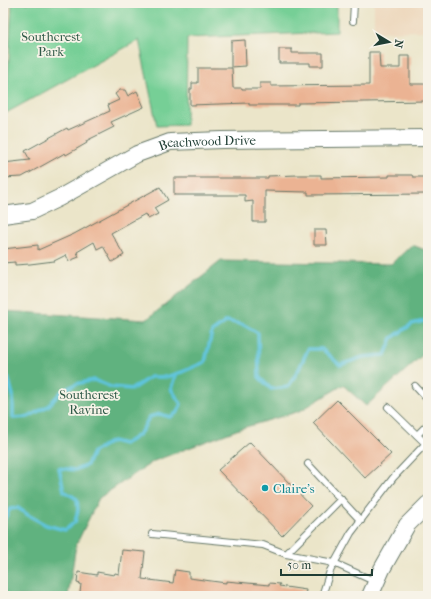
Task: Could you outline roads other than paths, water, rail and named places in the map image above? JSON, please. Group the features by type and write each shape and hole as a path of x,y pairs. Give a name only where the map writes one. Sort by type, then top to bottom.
{"street":[{"name":"Beachwood Drive","path":"3,215 32,212 137,154 170,142 428,138"},
{"path":"373,589 382,569 407,526 428,504"}],"lane":[{"path":"354,3 354,21"},
{"path":"415,386 428,400"},
{"path":"322,596 330,571 351,533 393,478 427,442 417,435 388,407"},
{"path":"417,435 428,424"},
{"path":"308,464 361,521"},
{"path":"286,554 341,499"},
{"path":"152,534 263,544 286,554 334,563 373,589"}],"waterway":[{"path":"3,376 8,377 13,395 13,418 28,417 48,406 62,391 76,384 94,380 111,387 132,389 150,377 166,377 205,362 212,332 227,321 244,325 258,333 259,377 271,389 288,387 299,369 308,349 322,349 340,365 363,357 385,355 392,338 412,324 428,320"},
{"path":"3,519 4,520 10,509 18,508 46,525 65,530 75,522 78,510 77,499 64,491 59,468 75,470 87,465 93,452 112,441 124,444 137,436 149,417 160,414 170,417 178,412 181,404 171,389 174,379 178,373"}],"place":[{"name":"Claire's","path":"265,488"}],"park label":[{"name":"Southcrest Park","path":"51,44"},
{"name":"Southcrest Ravine","path":"89,402"}]}
